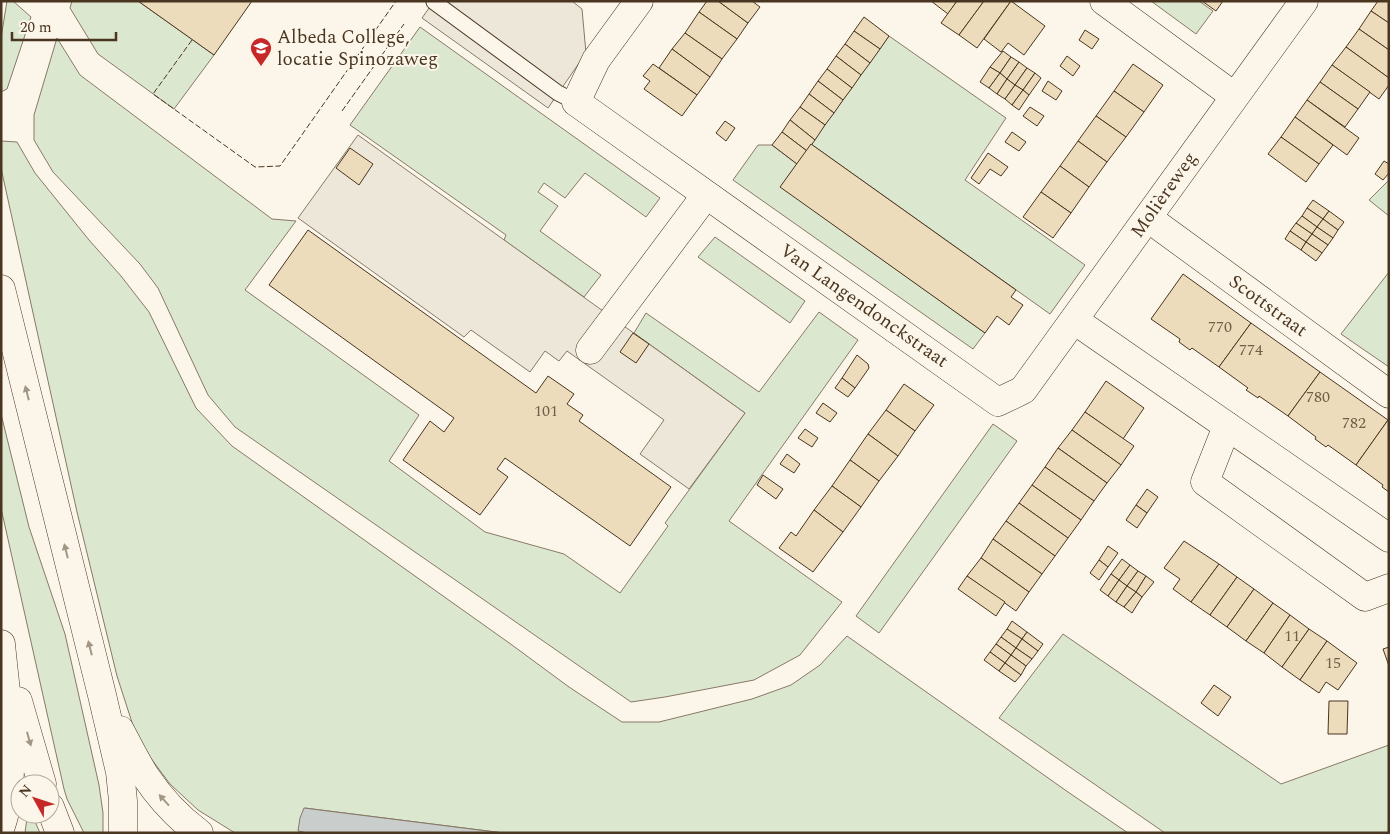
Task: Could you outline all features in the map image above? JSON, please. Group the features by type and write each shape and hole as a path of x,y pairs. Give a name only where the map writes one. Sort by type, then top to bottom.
{"main road":[{"path":"576,102 596,60 639,1"},
{"path":"1104,1 1234,96"},
{"name":"Molièreweg","path":"1023,390 1304,1"},
{"name":"Van Langendonckstraat","path":"576,102 998,402 1023,390"},
{"path":"590,350 706,195"},
{"name":"Scottstraat","path":"1148,218 1389,394"},
{"path":"1,289 120,772 124,833"},
{"path":"1074,320 1389,538"},
{"path":"1227,426 1205,482 1365,597 1389,588"},
{"path":"1,643 39,774"},
{"path":"1,643 10,760 6,811 1,826"},
{"path":"102,695 146,778 187,824 199,833"}],"lane":[{"name":"Van Langendonckstraat","path":"434,2 558,92 576,102"}],"green space":[{"path":"7,1 13,1 31,17 7,89 1,92 1,38"},
{"path":"72,1 138,1 214,55 174,109 98,54 70,8"},
{"path":"1151,1 1199,1 1213,11 1196,34"},
{"path":"420,27 660,198 646,217 585,173 565,198 544,183 538,192 558,206 540,231 601,275 584,297 504,240 506,235 350,125"},
{"path":"889,36 1006,118 965,180 1085,265 1050,314 811,144"},
{"path":"57,38 80,75 272,219 296,221 245,290 419,415 389,461 485,532 564,554 620,593 668,526 665,523 745,413 634,333 646,313 759,392 819,312 858,340 729,521 842,602 800,655 754,680 631,702 235,427 208,395 158,288 140,264 53,172 34,140 34,115"},
{"path":"1,141 17,142 35,173 149,312 196,408 232,446 569,687 622,722 659,722 752,699 791,685 820,665 847,636 1128,833 504,833 305,808 299,831 308,833 235,833 198,810 170,784 138,741 117,676 77,512 1,168"},
{"path":"758,145 772,145 797,164 781,187 985,333 973,349 733,180"},
{"path":"1389,180 1389,216 1369,200"},
{"path":"715,237 805,301 790,323 698,257"},
{"path":"1389,272 1389,367 1341,334"},
{"path":"1,414 29,527 65,634 99,785 103,813 103,833 84,833 64,789 1,508"},
{"path":"993,424 1017,441 879,633 856,616"},
{"path":"1063,634 1281,784 1389,745 1389,833 1165,833 999,718"},
{"path":"26,824 36,824 40,833 25,833"}],"shaded area":[{"path":"434,1 572,1 582,9 586,53 548,108 422,18"},
{"path":"358,135 745,413 689,489 640,454 664,420 567,351 559,361 545,351 530,372 471,330 464,337 298,218"},
{"path":"304,808 503,833 308,833 298,831"}],"building":[{"path":"138,1 252,1 214,55"},
{"path":"707,1 718,1 748,23 737,39 699,12"},
{"path":"718,1 752,1 760,7 748,23"},
{"path":"931,1 957,1 948,14"},
{"path":"957,1 984,1 959,35 941,23"},
{"path":"984,1 1011,1 977,48 959,35"},
{"path":"1011,1 1045,26 1024,55 1008,43 1001,52 984,39"},
{"path":"1202,1 1223,1 1216,11"},
{"path":"1378,1 1389,1 1389,23 1371,11"},
{"path":"1371,11 1389,23 1389,50 1359,29"},
{"path":"699,12 737,39 722,59 685,33"},
{"path":"864,17 889,36 880,49 854,31"},
{"path":"1359,29 1389,50 1389,78 1346,47"},
{"path":"1085,30 1099,39 1092,49 1079,40"},
{"path":"854,31 880,49 870,63 845,44"},
{"path":"685,33 722,59 710,77 672,49"},
{"path":"845,44 870,63 861,75 836,56"},
{"path":"1346,47 1389,78 1389,85 1379,99 1332,65"},
{"path":"672,49 710,77 697,95 659,68"},
{"path":"1003,51 1011,57 1000,73 990,67"},
{"path":"836,56 861,75 852,88 827,69"},
{"path":"1067,56 1080,66 1073,76 1060,66"},
{"path":"1011,57 1019,62 1007,79 1000,73"},
{"path":"1019,62 1027,68 1015,85 1007,79"},
{"path":"653,64 697,95 682,116 644,89 650,81 643,76"},
{"path":"1133,64 1163,85 1144,112 1114,91"},
{"path":"1332,65 1370,92 1358,109 1320,82"},
{"path":"990,67 1000,73 989,88 980,82"},
{"path":"1027,68 1035,73 1023,90 1015,85"},
{"path":"827,69 852,88 843,100 818,81"},
{"path":"1000,73 1007,79 997,94 989,88"},
{"path":"1035,73 1041,78 1029,95 1023,90"},
{"path":"1007,79 1015,85 1005,99 997,94"},
{"path":"818,81 843,100 834,113 809,94"},
{"path":"1048,81 1062,91 1056,100 1042,91"},
{"path":"1320,82 1358,109 1345,127 1307,100"},
{"path":"1015,85 1023,90 1012,105 1005,99"},
{"path":"1023,90 1029,95 1019,110 1012,105"},
{"path":"1114,91 1144,112 1126,137 1096,116"},
{"path":"809,94 834,113 825,125 800,107"},
{"path":"1307,100 1359,138 1347,155 1295,117"},
{"path":"800,107 825,125 815,140 790,120"},
{"path":"1030,107 1044,116 1037,126 1023,116"},
{"path":"1096,116 1126,137 1107,162 1078,141"},
{"path":"1295,117 1333,145 1319,164 1281,137"},
{"path":"790,120 815,140 807,151 782,132"},
{"path":"725,121 735,128 726,141 716,133"},
{"path":"782,132 807,151 797,164 772,145"},
{"path":"1012,132 1026,142 1019,151 1005,142"},
{"path":"1281,137 1319,164 1306,182 1268,154"},
{"path":"1078,141 1107,162 1089,187 1060,166"},
{"path":"811,144 1016,290 1011,297 1023,305 1009,325 997,316 985,333 780,187"},
{"path":"350,148 373,164 359,185 336,168"},
{"path":"988,153 1008,167 1001,176 990,169 979,184 971,178"},
{"path":"1384,161 1389,164 1389,173 1383,180 1375,174"},
{"path":"1060,166 1089,187 1071,213 1041,192"},
{"path":"1041,192 1071,213 1053,238 1023,217"},
{"path":"1313,200 1329,211 1323,219 1307,208"},
{"path":"1307,208 1323,219 1317,227 1302,216"},
{"path":"1329,211 1344,222 1338,230 1323,219"},
{"path":"1302,216 1317,227 1312,234 1296,223"},
{"path":"1323,219 1338,230 1333,238 1317,227"},
{"path":"1296,223 1312,234 1306,242 1290,231"},
{"path":"1317,227 1333,238 1328,245 1312,234"},
{"path":"308,230 536,393 548,376 574,394 567,404 583,415 579,421 671,487 630,546 505,458 497,469 508,477 480,515 403,460 430,421 444,432 454,418 269,285"},
{"path":"1290,231 1306,242 1301,250 1285,239"},
{"path":"1312,234 1328,245 1322,253 1306,242"},
{"path":"1306,242 1322,253 1316,261 1301,250"},
{"path":"1183,274 1251,323 1219,367 1192,348 1190,350 1179,342 1180,339 1151,319"},
{"path":"1251,323 1320,372 1288,416 1259,396 1258,398 1246,390 1248,388 1219,367"},
{"path":"633,333 649,344 636,363 620,352"},
{"path":"857,355 868,364 869,368 855,388 842,378"},
{"path":"1320,372 1388,420 1356,465 1328,445 1326,447 1288,416"},
{"path":"842,378 855,388 848,397 835,388"},
{"path":"1106,381 1144,408 1123,439 1085,412"},
{"path":"904,384 934,405 915,431 886,410"},
{"path":"823,403 837,413 830,422 816,413"},
{"path":"886,410 915,431 898,456 868,434"},
{"path":"1085,412 1134,446 1121,465 1072,430"},
{"path":"1388,420 1389,492 1382,487 1383,485 1356,465"},
{"path":"805,429 818,438 812,447 798,438"},
{"path":"1072,430 1121,465 1107,483 1058,448"},
{"path":"868,434 898,456 879,481 850,460"},
{"path":"1058,448 1107,483 1094,501 1045,467"},
{"path":"787,454 800,464 794,473 780,464"},
{"path":"850,460 879,481 861,507 832,486"},
{"path":"1045,467 1094,501 1081,520 1032,485"},
{"path":"763,475 783,489 776,499 757,485"},
{"path":"1032,485 1081,520 1068,538 1019,503"},
{"path":"832,486 861,507 843,532 814,510"},
{"path":"1147,489 1158,497 1147,513 1136,505"},
{"path":"1019,503 1068,538 1055,556 1006,521"},
{"path":"1136,505 1147,513 1137,528 1126,520"},
{"path":"814,510 843,532 813,572 779,548 791,532 796,536"},
{"path":"1006,521 1055,556 1042,574 993,539"},
{"path":"993,539 1042,574 1029,592 981,558"},
{"path":"1184,541 1219,564 1191,602 1173,589 1180,579 1164,568"},
{"path":"1108,546 1118,553 1108,567 1099,560"},
{"path":"981,558 1029,592 1016,611 967,576"},
{"path":"1122,559 1130,565 1119,580 1111,574"},
{"path":"1099,560 1108,567 1099,580 1090,573"},
{"path":"1219,564 1237,577 1210,615 1191,602"},
{"path":"1130,565 1138,571 1127,586 1119,580"},
{"path":"1138,571 1146,576 1136,592 1127,586"},
{"path":"1111,574 1119,580 1108,596 1100,590"},
{"path":"967,576 1005,602 996,616 958,589"},
{"path":"1146,576 1154,582 1142,597 1136,592"},
{"path":"1237,577 1254,589 1227,627 1210,615"},
{"path":"1119,580 1127,586 1116,602 1108,596"},
{"path":"1127,586 1136,592 1124,607 1116,602"},
{"path":"1254,589 1273,603 1246,641 1227,627"},
{"path":"1136,592 1142,597 1132,613 1124,607"},
{"path":"1273,603 1290,615 1264,653 1246,641"},
{"path":"1290,615 1309,629 1282,667 1264,653"},
{"path":"1012,621 1027,632 1022,639 1007,629"},
{"path":"1007,629 1022,639 1016,648 1001,637"},
{"path":"1309,629 1327,641 1300,680 1282,667"},
{"path":"1027,632 1043,644 1038,651 1022,639"},
{"path":"1001,637 1016,648 1011,655 996,644"},
{"path":"1022,639 1038,651 1032,659 1016,648"},
{"path":"1327,641 1357,663 1338,690 1326,682 1319,693 1300,680"},
{"path":"996,644 1011,655 1005,663 990,652"},
{"path":"1389,647 1389,666 1383,649"},
{"path":"1016,648 1032,659 1026,666 1011,655"},
{"path":"990,652 1005,663 999,671 984,660"},
{"path":"1011,655 1026,666 1021,675 1005,663"},
{"path":"1005,663 1021,675 1015,682 999,671"},
{"path":"1214,685 1231,697 1218,716 1201,703"},
{"path":"1329,701 1348,701 1347,734 1328,734"}],"fence":[{"path":"192,40 153,94 255,167 280,166 396,1"},
{"path":"342,111 404,24"}],"place":[{"name":"Albeda College, locatie Spinozaweg","path":"261,67"}]}
